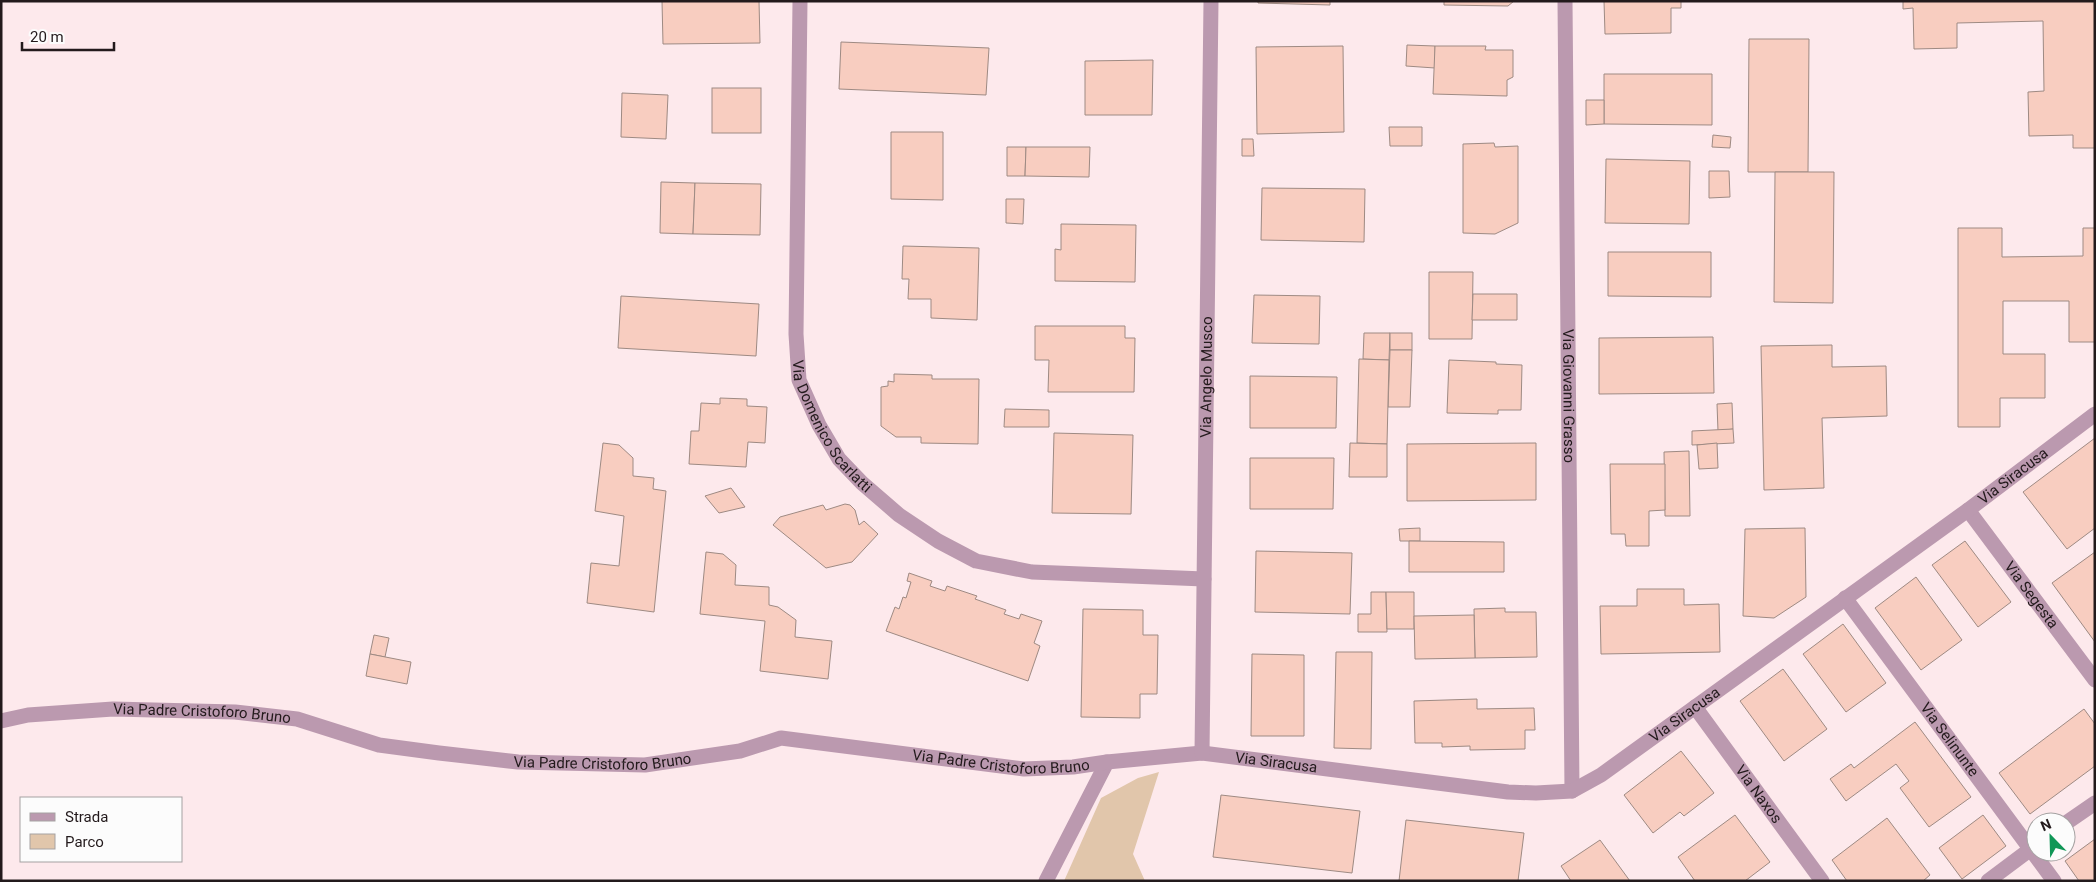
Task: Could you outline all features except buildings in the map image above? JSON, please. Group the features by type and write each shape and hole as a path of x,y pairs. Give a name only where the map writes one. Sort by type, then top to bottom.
{"street":[{"name":"Via Domenico Scarlatti","path":"800,1 796,334 800,380 819,425 839,459 862,483 899,515 938,542 976,561 1032,572 1204,579"},
{"name":"Via Angelo Musco","path":"1202,753 1212,1"},
{"name":"Via Giovanni Grasso","path":"1565,1 1572,791"},
{"name":"Via Siracusa","path":"1202,753 1508,792 1572,791 1602,775 1968,510 2095,414"},
{"name":"Via Segesta","path":"1968,510 2095,680"},
{"name":"Via Selinunte","path":"1845,598 2026,838"},
{"name":"Via Naxos","path":"1695,707 1822,881"},
{"name":"Via Padre Cristoforo Bruno","path":"1,721 28,715 113,709 235,712 297,719 379,744 518,762 645,765 740,751 781,738 1024,769 1073,767 1202,753"},
{"path":"1046,881 1108,762"},
{"path":"2076,816 2095,802"},
{"path":"1988,881 2026,852"},
{"name":"Via Selinunte","path":"2042,862 2054,881"}],"green space":[{"path":"1159,772 1133,854 1145,881 1064,881 1101,798 1138,778"}]}
